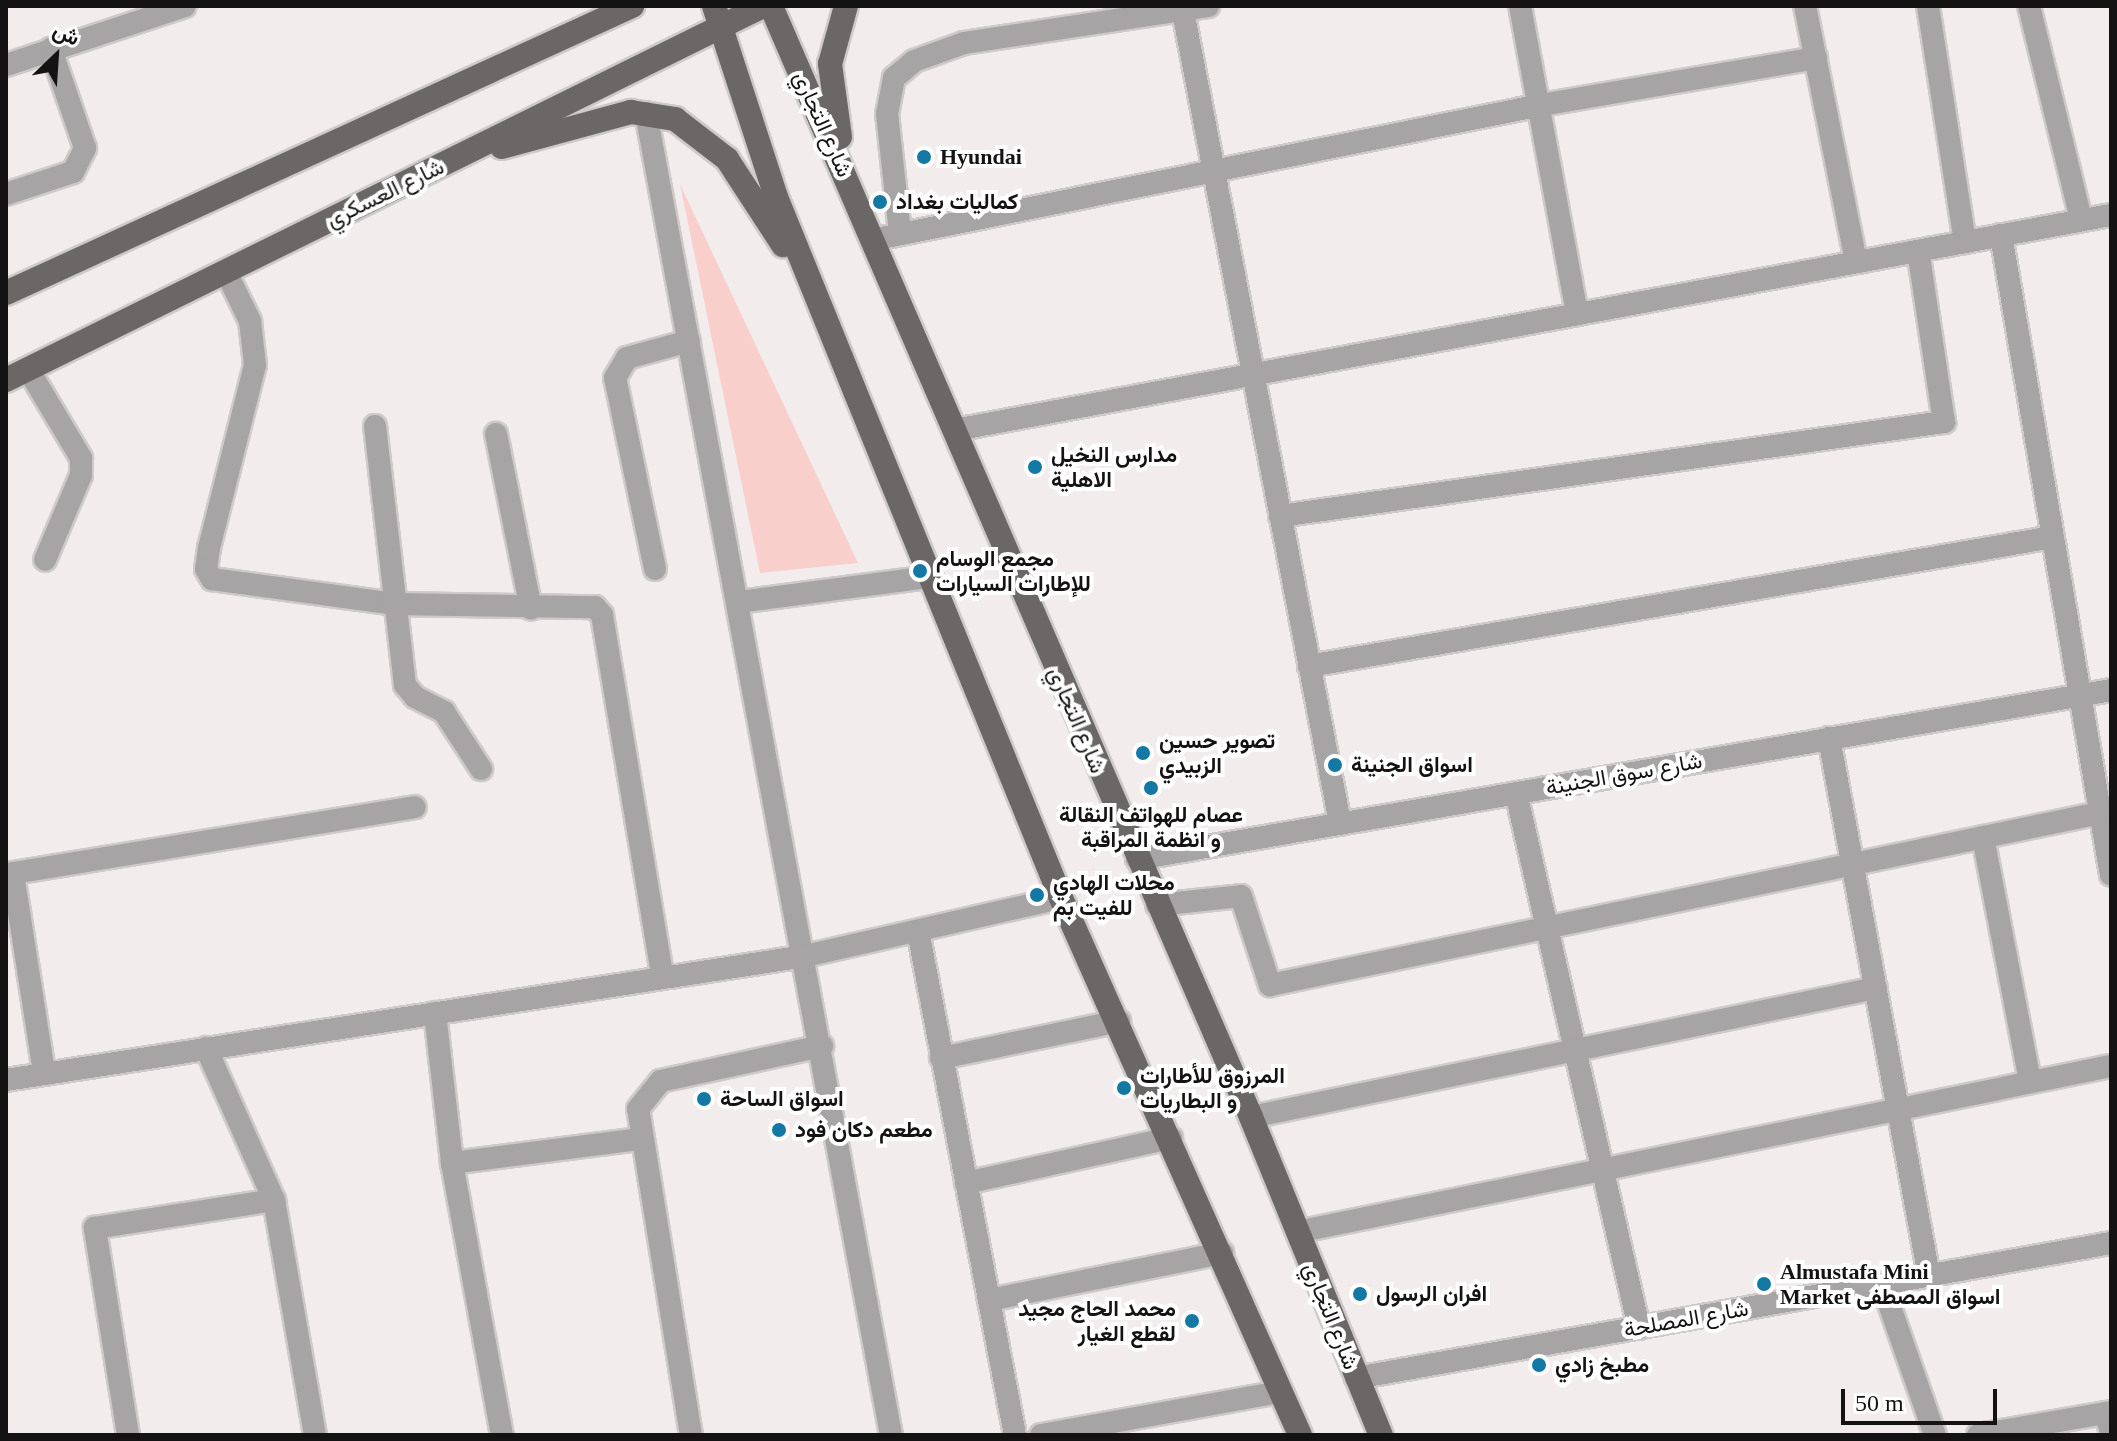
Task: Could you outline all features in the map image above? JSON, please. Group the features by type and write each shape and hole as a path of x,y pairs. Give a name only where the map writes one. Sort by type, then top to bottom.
{"main road":[{"path":"572,37 612,6"},
{"path":"6,293 572,37 632,6"},
{"name":"شارع العسكري","path":"6,380 442,165 717,15 763,6"},
{"name":"شارع التجاري","path":"771,6 1251,1117 1381,1435"},
{"path":"846,6 833,38 830,78 849,183"},
{"path":"717,15 776,197 1061,898 1119,1021 1300,1435"},
{"path":"442,165 595,120 646,113 689,126 727,159 819,302"}],"street":[{"path":"6,65 51,49 130,13 185,6"},
{"path":"900,233 887,114 894,78 903,69 938,49 964,43 1208,6"},
{"path":"1520,6 1541,105 1577,314"},
{"path":"1805,6 1856,262"},
{"path":"1928,6 1965,242"},
{"path":"2029,6 2081,220"},
{"path":"1182,8 1340,823"},
{"path":"6,194 73,172 85,148 51,49"},
{"path":"872,240 1215,175 1541,105 1816,58"},
{"path":"646,113 822,1046 891,1435"},
{"path":"955,430 2111,215"},
{"path":"2001,235 2111,874"},
{"path":"1280,516 1944,422 1918,251"},
{"path":"226,272 250,321 255,365 206,569 222,584 394,604 531,609 587,605 602,615 663,978"},
{"path":"655,569 615,378 627,358 689,341"},
{"path":"28,369 81,458 81,475 45,560"},
{"path":"375,426 405,685 415,697 444,712 481,769"},
{"path":"496,434 531,609"},
{"path":"1309,666 2053,537"},
{"path":"739,602 930,577"},
{"name":"شارع سوق الجنينة","path":"1137,859 2111,690"},
{"path":"1829,738 1929,1276"},
{"path":"1516,793 1639,1328"},
{"path":"44,1072 13,873 415,807"},
{"path":"1157,905 1241,896 1270,985 2100,813"},
{"path":"1983,837 2030,1082"},
{"path":"6,1080 805,956 1061,898"},
{"path":"918,931 1015,1435"},
{"path":"1251,1117 1876,988"},
{"path":"435,1013 452,1163 502,1435"},
{"path":"941,1058 1119,1021"},
{"path":"691,1435 639,1139 638,1109 661,1081 822,1046"},
{"path":"206,1048 274,1200 315,1435"},
{"path":"1297,1232 2111,1066"},
{"path":"966,1183 1171,1138"},
{"path":"452,1163 639,1139"},
{"path":"128,1435 95,1228 274,1200"},
{"name":"شارع المصلحة","path":"1356,1378 2111,1243"},
{"path":"989,1300 1222,1253"},
{"path":"1882,1284 1935,1435"},
{"path":"1041,1435 1141,1427 1281,1392"},
{"path":"1978,1435 2109,1419"}],"shaded area":[{"path":"680,184 858,563 760,573"}],"place":[{"name":"Hyundai","path":"924,157"},
{"name":"كماليات بغداد","path":"880,202"},
{"name":"مدارس النخيل الاهلية","path":"1035,467"},
{"name":"مجمع الوسام للإطارات السيارات","path":"920,571"},
{"name":"تصوير حسين الزبيدي","path":"1143,753"},
{"name":"اسواق الجنينة","path":"1335,765"},
{"name":"عصام للهواتف النقالة و انظمة المراقبة","path":"1151,788"},
{"name":"محلات الهادي للفيت بم","path":"1037,895"},
{"name":"المرزوق للأطارات و البطاريات","path":"1124,1088"},
{"name":"اسواق الساحة","path":"704,1099"},
{"name":"مطعم دكان فود","path":"779,1130"},
{"name":"Almustafa Mini Market اسواق المصطفى","path":"1764,1284"},
{"name":"افران الرسول","path":"1360,1294"},
{"name":"محمد الحاج مجيد لقطع الغيار","path":"1192,1321"},
{"name":"مطبخ زادي","path":"1539,1365"}]}
